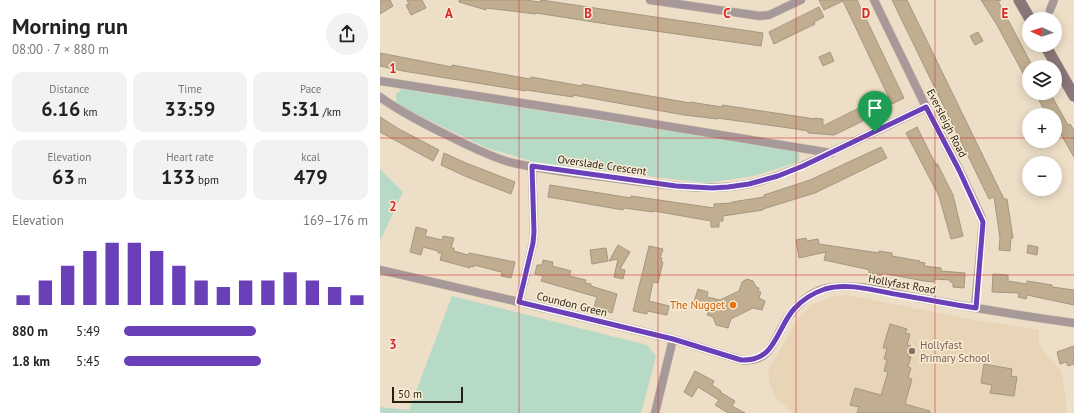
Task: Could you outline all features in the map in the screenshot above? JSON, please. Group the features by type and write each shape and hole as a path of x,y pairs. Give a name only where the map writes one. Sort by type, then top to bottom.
{"street":[{"path":"650,0 760,16 769,15 801,0"},
{"name":"Eversleigh Road","path":"874,0 926,107 959,170 983,222 976,308"},
{"path":"1019,0 1026,12"},
{"path":"1050,10 1054,0"},
{"path":"1049,52 1074,96"},
{"path":"380,82 593,114 831,153"},
{"name":"Overslade Crescent","path":"380,97 393,107 424,124 469,146 506,160 532,166 676,186 712,188 749,184 778,176 831,153 926,107"},
{"path":"519,302 533,243 532,166"},
{"name":"Coundon Green","path":"380,270 673,339 741,360 749,361 758,358"},
{"name":"Hollyfast Road","path":"758,358 769,350 784,322 794,309 814,293 838,287 863,288 976,308 1074,323"},
{"path":"655,413 673,339"}],"shaded area":[{"name":"Hollyfast Primary School","path":"847,295 968,319 1039,330 1039,344 1049,358 1061,370 1067,413 794,413 777,400 770,385 768,370 799,317 812,305 831,297"}],"green space":[{"path":"402,89 769,147 798,152 800,157 798,162 754,176 706,183 538,163 487,148 413,113 396,103 396,94"},
{"path":"380,169 403,192 380,241"},
{"path":"452,296 647,345 656,356 641,413 380,413 380,407 409,410"}],"building":[{"path":"380,0 390,0 393,6 380,14"},
{"path":"407,0 422,0 426,8 411,15 406,5 409,4"},
{"path":"459,0 526,0 540,2 541,0 763,33 761,46 536,13 486,8 486,10 459,2"},
{"path":"819,0 857,0 904,98 892,104 843,1 824,10"},
{"path":"892,0 907,0 1004,199 1007,199 1013,238 1011,238 1010,251 999,250 1000,238 994,197 989,199"},
{"path":"981,0 1001,0 998,1 1022,46 1022,52 1025,52 1029,60 1022,60 1022,71 997,25"},
{"path":"819,7 824,17 814,22 815,24 774,44 769,32"},
{"path":"978,32 983,41 975,45 970,36"},
{"path":"830,52 834,61 823,66 819,57"},
{"path":"380,53 452,67 452,65 530,79 531,77 582,86 582,84 690,103 722,107 722,105 823,119 823,126 859,108 865,120 834,135 808,133 808,131 789,128 684,115 573,95 573,97 526,91 403,71 380,66"},
{"path":"1039,100 1054,100 1058,108 1043,108"},
{"path":"1062,114 1068,125 1070,124 1074,130 1074,157 1062,136"},
{"path":"380,117 439,150 433,161 380,132"},
{"path":"917,127 953,195 963,236 951,239 939,196 906,133"},
{"path":"881,147 887,158 815,193 763,210 723,216 723,221 719,221 719,227 711,227 711,221 654,211 624,208 623,210 548,197 550,185 631,198 631,196 714,208 714,204 732,203 764,197 764,195 810,180"},
{"path":"444,153 515,182 511,194 441,165"},
{"path":"416,227 427,230 425,236 442,240 443,236 454,238 451,248 454,248 454,251 468,255 469,253 515,262 511,278 501,276 502,272 474,265 474,267 470,266 470,268 440,260 442,253 438,253 438,251 423,247 421,255 410,252"},
{"path":"806,238 807,241 818,239 819,244 879,253 879,251 892,253 892,256 925,263 924,266 941,268 941,271 965,273 964,288 953,287 953,282 950,282 950,280 934,279 934,282 882,273 882,275 869,273 869,270 866,269 824,260 826,252 799,258 796,240"},
{"path":"618,245 630,252 620,269 625,270 623,279 614,277 618,259 609,261"},
{"path":"1028,245 1038,247 1037,255 1027,253"},
{"path":"649,246 663,249 660,258 662,258 661,262 663,262 658,283 653,282 649,301 669,306 667,315 647,311 647,314 633,311"},
{"path":"606,248 608,261 592,264 590,250"},
{"path":"543,260 553,262 552,266 571,271 569,276 586,280 585,283 591,284 591,286 617,294 612,313 594,307 597,297 541,281 543,276 535,274 537,265 542,265"},
{"path":"993,274 1008,275 1008,281 1027,284 1027,281 1074,290 1074,305 1027,295 1026,299 1018,297 1019,293 992,292"},
{"name":"The Nugget","path":"747,279 753,281 756,287 759,288 758,291 761,292 759,298 765,301 762,310 753,308 731,319 728,328 716,325 713,317 707,315 710,307 694,302 698,289 708,292 707,297 720,300 739,291 742,282"},
{"name":"Hollyfast Primary School","path":"890,324 907,329 905,333 910,334 907,345 911,346 908,356 911,357 908,367 911,368 908,378 912,379 905,404 930,411 930,413 857,413 859,407 850,405 855,388 881,395 888,372 884,371 887,359 884,359 887,348 883,348"},
{"path":"1074,346 1074,364 1068,366 1066,362 1060,364 1057,352"},
{"path":"984,364 1012,369 1011,376 1017,377 1014,396 990,393 992,385 981,383"},
{"path":"695,371 714,381 712,385 735,401 732,406 745,413 728,413 715,405 719,400 698,387 692,397 684,392"}],"place":[{"name":"The Nugget","path":"733,305"},
{"name":"Hollyfast Primary School","path":"912,351"}],"route":[{"path":"926,107 959,170 983,222 976,308 863,288 838,287 826,289 814,293 794,309 784,322 769,350 758,358 749,361 741,360 673,339 519,302 533,243 532,166 691,188 728,187 749,184 778,176 803,166 875,132 926,107"}]}
